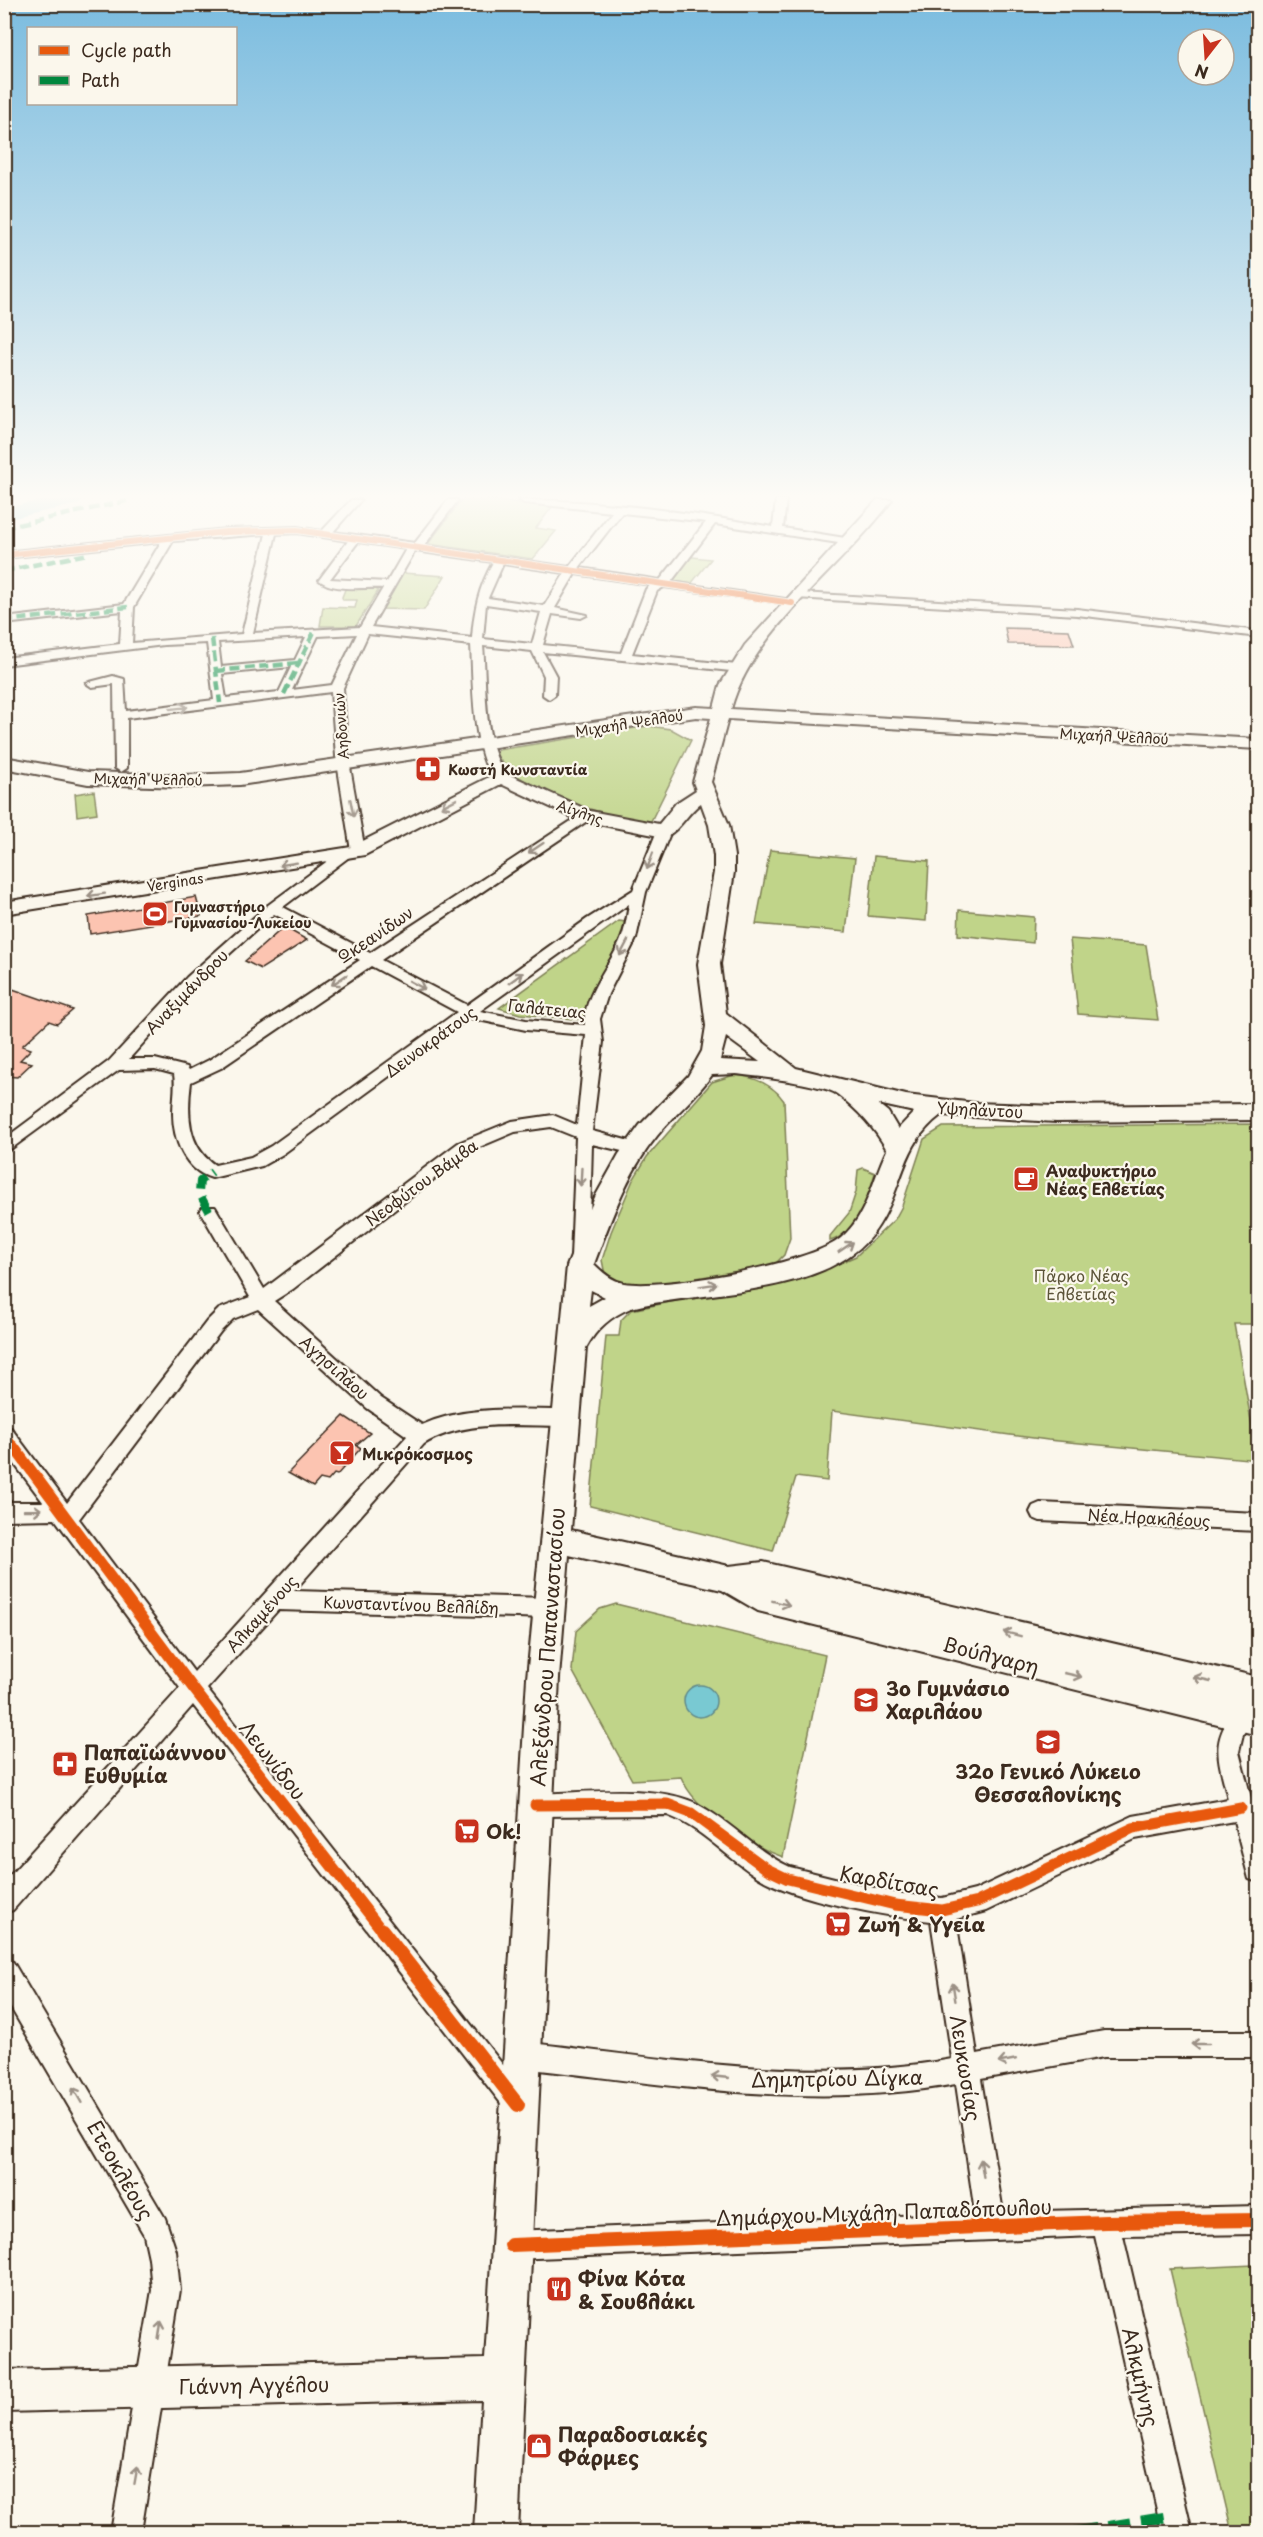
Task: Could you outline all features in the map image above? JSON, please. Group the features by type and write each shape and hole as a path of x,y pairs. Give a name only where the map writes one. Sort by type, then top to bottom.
{"main road":[{"name":"Αλεξάνδρου Παπαναστασίου","path":"496,2532 518,2104 548,1608 580,1266 607,1197 635,1148 706,1068 715,1038 716,1016 709,982 709,964 724,872 724,856 719,825 704,793 703,775 712,743 732,698 737,669 751,649 779,618"},
{"name":"Μιχαήλ Ψελλού","path":"4,762 88,778 154,781 240,779 343,761 696,712 732,698"},
{"name":"Μιχαήλ Ψελλού","path":"485,741 732,698 777,712 1258,744"},
{"path":"732,698 777,712"},
{"name":"Μιχαήλ Ψελλού","path":"777,712 1258,735"},
{"path":"636,721 686,724 702,729 712,743 729,729 777,712"},
{"name":"Μιχαήλ Ψελλού","path":"4,749 73,763 121,768 230,768 343,761"},
{"name":"Αίγλης","path":"501,777 585,816 664,831"},
{"name":"Αναξιμάνδρου","path":"352,853 501,777"},
{"name":"Αλεξάνδρου Παπαναστασίου","path":"664,831 683,807 704,793"},
{"name":"Verginas","path":"4,908 352,853"},
{"path":"716,1016 757,1049 798,1076"},
{"name":"Υψηλάντου","path":"706,1068 751,1066 935,1108 997,1112 1258,1112"},
{"path":"842,1087 880,1118 899,1150"},
{"path":"572,1351 579,1336 599,1312 619,1302 650,1294 769,1274 820,1260 842,1250 861,1234 872,1219 899,1150 915,1124 935,1108"},
{"path":"580,1266 594,1281 609,1290 630,1294 650,1294"},
{"name":"Βούλγαρη","path":"555,1539 729,1579 758,1598 1254,1706"},
{"name":"Γιάννη Αγγέλου","path":"4,2391 503,2379"}],"street":[{"path":"4,621 27,618"},
{"path":"126,646 127,618"},
{"path":"247,636 251,618"},
{"name":"Αηδονιών","path":"352,853 337,688 371,618"},
{"path":"480,618 477,639 485,741 492,766 501,777"},
{"path":"546,618 537,646 539,662 550,675 549,695"},
{"path":"626,657 641,618"},
{"path":"1130,618 1258,634"},
{"path":"4,662 126,646 212,638 364,630 477,639 737,669"},
{"path":"284,694 314,632"},
{"path":"212,638 220,703"},
{"path":"216,671 298,663"},
{"path":"92,682 119,681 121,768"},
{"path":"121,715 337,688"},
{"name":"Ωκεανίδων","path":"184,1079 215,1064 585,816"},
{"name":"Αλεξάνδρου Παπαναστασίου","path":"580,1266 584,1133 595,1042 591,1023 596,1005 629,939 639,892 664,831"},
{"name":"Αναξιμάνδρου","path":"4,1148 115,1065 192,980 273,908 352,853"},
{"name":"Δεινοκράτους","path":"184,1079 182,1122 188,1149 198,1163 212,1172 256,1162 277,1150 598,918 639,892"},
{"name":"Γαλάτειας","path":"273,908 469,1013 500,1021 593,1031"},
{"path":"115,1065 140,1063 169,1066 181,1071 184,1079"},
{"name":"Νεοφύτου Βάμβα","path":"65,1514 214,1326 226,1314 287,1284 474,1141 512,1127 541,1122 561,1123 597,1140 635,1148"},
{"name":"Αγησιλάου","path":"209,1211 256,1301 367,1397 421,1435"},
{"name":"Αλκαμένους","path":"4,1901 274,1600 348,1513 421,1435 440,1426 473,1421 565,1418"},
{"name":"Λεωνίδου","path":"4,1434 193,1688 518,2104"},
{"path":"4,1511 65,1514"},
{"name":"Νέα Ηρακλέους","path":"1040,1512 1258,1522"},
{"name":"Κωνσταντίνου Βελλίδη","path":"274,1600 548,1608"},
{"path":"1254,1706 1233,1730 1228,1751 1258,1870"},
{"name":"Καρδίτσας","path":"535,1805 667,1803 691,1813 747,1855 788,1880 895,1905 942,1910 977,1902 1133,1828 1241,1808"},
{"name":"Λευκωσίας","path":"942,1910 991,2226"},
{"name":"Ετεοκλέους","path":"4,1971 155,2228 162,2246 166,2267 166,2290 126,2532"},
{"name":"Δημητρίου Δίγκα","path":"522,2055 762,2082 907,2080 1104,2044 1258,2044"},
{"name":"Δημάρχου Μιχάλη Παπαδόπουλου","path":"511,2245 1106,2222 1258,2220"},
{"name":"Αλκμήνης","path":"1106,2222 1177,2532"}],"green space":[{"path":"321,618 361,618 356,626 320,626"},
{"path":"648,726 671,729 691,740 650,823 589,809 545,792 509,769 496,755 498,750"},
{"path":"94,791 97,813 77,816 75,794"},
{"path":"770,850 855,858 846,932 756,924"},
{"path":"874,856 929,861 926,921 868,916"},
{"path":"959,910 1034,917 1033,943 958,935"},
{"path":"619,921 627,922 584,1020 520,1014 499,1008"},
{"path":"1070,939 1146,945 1158,1020 1078,1014"},
{"path":"734,1075 749,1077 768,1085 784,1101 790,1238 784,1255 774,1265 642,1287 624,1286 605,1275 602,1260 611,1232 633,1180 647,1157 712,1082"},
{"name":"Πάρκο Νέας Ελβετίας","path":"1258,1124 1258,1324 1234,1324 1258,1460 1048,1440 832,1411 827,1481 796,1477 773,1551 590,1506 606,1336 619,1336 621,1320 631,1310 819,1272 856,1256 895,1219 902,1206 924,1139 943,1127"},
{"path":"863,1168 875,1173 865,1203 855,1223 848,1231 830,1241 830,1236 849,1213 856,1192 858,1170"},
{"path":"616,1604 825,1655 783,1857 769,1852 724,1825 698,1802 681,1777 632,1780 572,1670 576,1631 600,1609"},
{"path":"1254,2265 1258,2285 1258,2532 1232,2532 1170,2269"}],"water":[{"path":"700,1685 711,1690 716,1701 711,1712 700,1717 689,1712 684,1701 689,1690"}],"building":[{"path":"1005,628 1069,630 1074,645 1008,644"},
{"name":"Γυμναστήριο Γυμνασίου-Λυκείου","path":"196,897 201,916 90,934 88,916"},
{"path":"284,927 307,940 261,969 245,961"},
{"path":"4,986 73,1010 57,1024 49,1021 22,1046 31,1049 20,1060 32,1063 17,1077 5,1076"},
{"name":"Μικρόκοσμος","path":"344,1416 370,1433 356,1445 361,1448 337,1475 334,1474 328,1481 320,1479 313,1487 288,1473"}],"marked path":[{"path":"4,621 27,618"},
{"path":"284,694 314,632"},
{"path":"212,638 220,703"},
{"path":"216,671 299,663"},
{"path":"209,1211 199,1193 200,1181 212,1172"},
{"path":"1074,2532 1173,2516"}],"cycle path":[{"path":"4,1434 193,1688 518,2105"},
{"path":"535,1805 667,1804 691,1813 767,1869 788,1879 895,1905 942,1910 977,1902 1133,1828 1241,1808"},
{"path":"511,2245 1106,2222 1258,2220"}],"place":[{"name":"Κωστή Κωνσταντία","path":"428,769"},
{"name":"Γυμναστήριο Γυμνασίου-Λυκείου","path":"155,914"},
{"name":"Αναψυκτήριο Νέας Ελβετίας","path":"1026,1179"},
{"name":"Μικρόκοσμος","path":"342,1453"},
{"name":"3ο Γυμνάσιο Χαριλάου","path":"866,1700"},
{"name":"32ο Γενικό Λύκειο Θεσσαλονίκης","path":"1048,1742"},
{"name":"Παπαϊωάννου Ευθυμία","path":"65,1764"},
{"name":"Ok!","path":"467,1831"},
{"name":"Ζωή & Υγεία","path":"838,1924"},
{"name":"Φίνα Κότα & Σουβλάκι","path":"559,2289"},
{"name":"Παραδοσιακές Φάρμες","path":"539,2446"}]}
